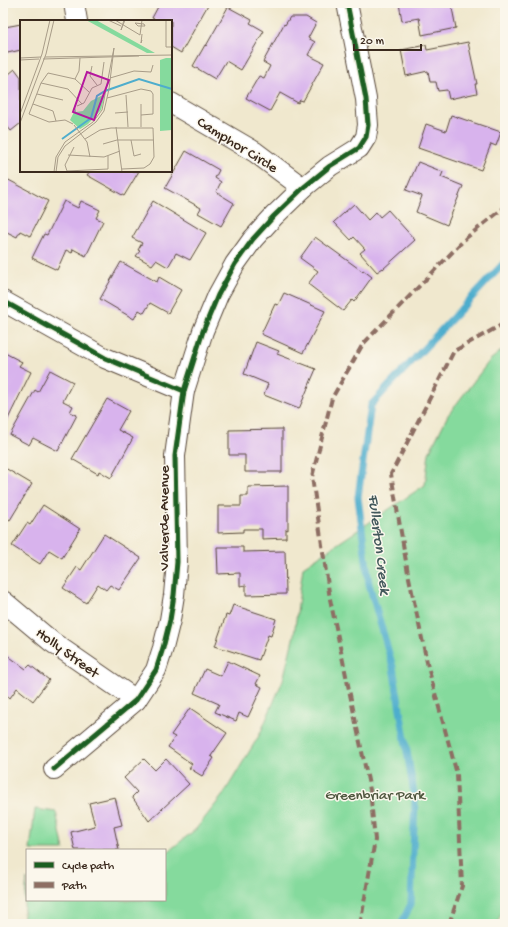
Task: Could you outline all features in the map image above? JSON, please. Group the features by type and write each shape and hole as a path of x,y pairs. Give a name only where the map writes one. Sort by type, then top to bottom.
{"street":[{"path":"74,3 77,20"},
{"name":"Valverde Avenue","path":"54,769 136,700 156,670 164,648 172,608 177,562 175,456 184,391 203,331 218,295 235,264 253,239 274,216 303,188 330,166 359,148 366,137 368,126 366,99 347,3"},
{"name":"Camphor Circle","path":"172,104 255,152 303,188"},
{"path":"3,301 105,358 184,391"},
{"name":"Holly Street","path":"3,601 52,642 136,700"}],"green space":[{"name":"Greenbriar Park","path":"505,348 505,904 497,924 22,924 26,888 26,901 166,901 166,853 196,829 223,795 260,734 283,680 294,635 303,567 425,485 429,453 448,415 490,360"},
{"path":"35,809 56,812 64,849 30,849"}],"building":[{"path":"160,3 209,3 181,53 172,48 172,20 156,20 152,18"},
{"path":"399,3 451,3 456,28 422,35 419,18 402,21"},
{"path":"228,7 252,20 250,23 264,31 241,70 226,61 215,79 193,66"},
{"path":"290,17 306,17 316,23 308,38 315,42 308,55 324,63 303,101 300,100 298,103 280,93 270,111 246,98 259,76 264,78 270,66 263,62 284,24 285,25"},
{"path":"3,19 5,27 20,24 20,50 3,54"},
{"path":"468,42 477,84 475,84 477,93 449,99 447,90 438,91 436,82 430,82 428,71 406,76 401,50 426,45 427,50"},
{"path":"15,69 20,76 20,124 11,131 3,121 3,79"},
{"path":"451,115 501,132 496,146 491,144 481,170 418,148 426,124 446,131"},
{"path":"186,151 219,170 215,178 221,182 216,192 234,203 221,226 198,213 201,208 165,188"},
{"path":"418,162 443,172 441,177 463,186 447,225 416,212 422,196 406,190"},
{"path":"89,172 138,172 124,196 87,175"},
{"path":"3,177 48,201 30,236 20,231 17,237 5,231 3,234"},
{"path":"64,201 78,208 81,201 100,210 96,218 103,221 86,256 73,249 72,253 66,250 57,270 32,258 44,234 47,235"},
{"path":"153,201 206,233 190,260 176,253 168,267 156,260 152,265 136,256 140,251 138,250 142,243 132,238"},
{"path":"354,204 368,220 376,212 380,217 388,210 415,240 383,269 377,272 360,253 365,249 354,237 351,240 334,222"},
{"path":"315,237 372,277 354,302 352,300 343,311 308,284 318,271 300,258"},
{"path":"121,262 157,282 159,277 181,290 168,313 150,303 144,313 139,310 134,319 100,299"},
{"path":"284,293 325,311 303,353 261,334 275,304 278,305"},
{"path":"256,342 279,351 277,354 316,369 299,409 264,395 268,384 244,374"},
{"path":"3,352 22,362 19,366 31,372 6,423 3,422"},
{"path":"50,370 73,382 63,401 73,406 70,412 77,415 58,451 33,438 29,445 10,435 35,390 38,392"},
{"path":"107,399 129,411 118,430 133,438 111,478 99,471 98,474 72,459"},
{"path":"282,429 282,472 245,472 245,455 229,455 229,430"},
{"path":"5,468 32,484 10,520 3,516 3,469"},
{"path":"288,486 288,530 286,529 286,538 262,539 262,529 243,529 243,532 218,533 218,506 241,506 241,496 248,496 248,487"},
{"path":"43,505 80,529 62,558 49,550 40,564 12,546 27,523 30,525"},
{"path":"104,534 141,558 119,590 110,585 106,590 98,584 86,603 63,588 77,567 81,570"},
{"path":"217,547 243,547 243,552 285,551 286,594 246,595 246,585 240,586 240,573 218,574"},
{"path":"233,605 276,619 271,636 268,635 259,660 215,646 226,615 229,616"},
{"path":"3,652 26,669 30,665 49,680 33,701 17,688 10,698 3,692"},
{"path":"228,661 260,676 256,684 262,687 248,717 239,713 236,721 215,712 219,704 194,693 205,669 221,676"},
{"path":"190,708 227,733 211,756 214,758 202,776 189,768 192,764 168,747 175,737 171,735"},
{"path":"144,759 155,770 166,759 189,784 149,821 132,797 137,792 124,778"},
{"path":"115,797 122,825 114,827 119,849 75,849 71,832 95,826 89,803"}],"waterway":[{"name":"Fullerton Creek","path":"401,924 411,904 415,800 393,667 369,584 358,497 371,405 505,262"}],"marked path":[{"path":"358,924 361,920 375,840 370,790 330,599 312,477 332,398 363,344 466,238 505,207"},
{"path":"449,924 462,886 457,774 428,667 408,573 391,474 454,351 505,323"}],"cycle path":[{"path":"54,769 136,700 156,670 170,620 174,595 177,562 175,456 184,391 203,331 218,295 235,264 253,239 274,216 303,188 330,166 359,148 366,137 368,125 366,99 347,3"},
{"path":"3,301 105,358 184,391"}]}
